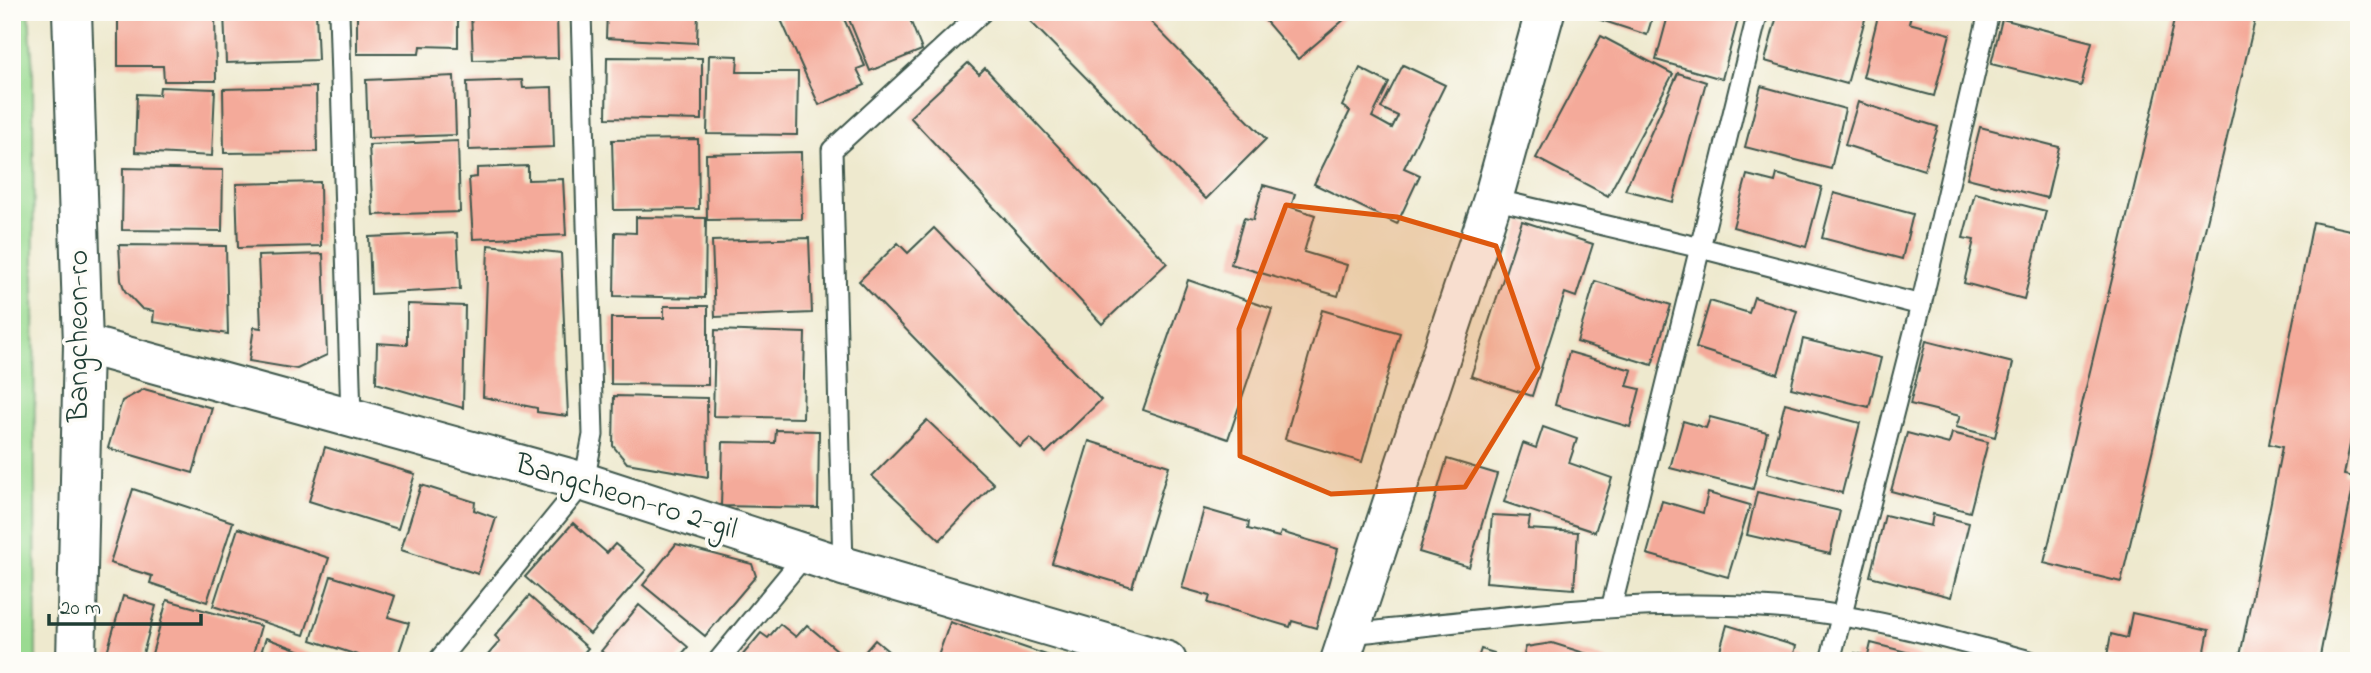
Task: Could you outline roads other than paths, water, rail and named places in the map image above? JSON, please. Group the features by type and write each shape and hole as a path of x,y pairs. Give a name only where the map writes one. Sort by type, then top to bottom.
{"street":[{"name":"Bangcheon-ro","path":"72,12 83,344 76,661"},
{"path":"1345,648 1493,199 1545,12"},
{"name":"Bangcheon-ro 2-gil","path":"83,344 583,482 1111,653 1167,661"}],"lane":[{"path":"339,12 351,417"},
{"path":"438,661 583,482 593,435 581,12"},
{"path":"843,566 832,150 982,12"},
{"path":"1612,605 1758,12"},
{"path":"1830,661 1921,305 1989,12"},
{"path":"1493,199 1702,248 1921,305"},
{"path":"718,661 806,554"},
{"path":"1345,648 1612,605 1776,607 1843,615 2030,661"}]}
